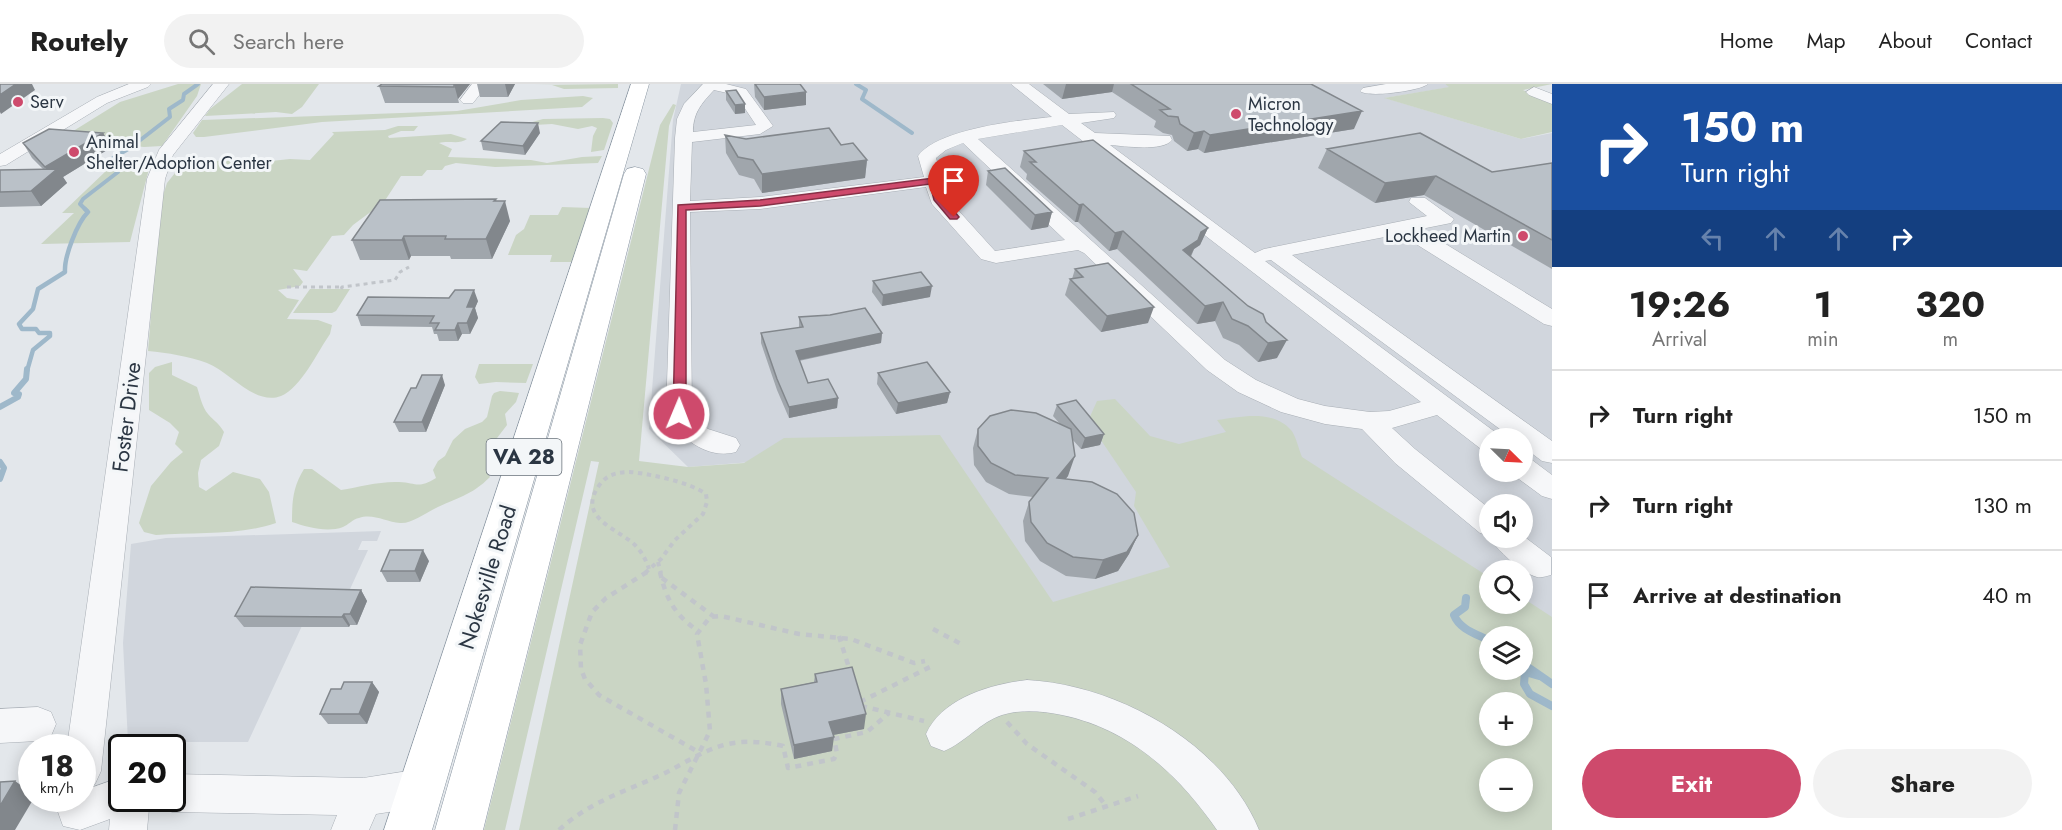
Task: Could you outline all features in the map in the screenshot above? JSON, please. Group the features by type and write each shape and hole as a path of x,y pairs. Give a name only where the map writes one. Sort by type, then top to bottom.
{"highway":[{"name":"Nokesville Road","path":"408,830 615,203 647,95"},
{"name":"Nokesville Road","path":"459,830 615,203"}],"street":[{"path":"0,162 102,100 143,84"},
{"name":"Foster Drive","path":"87,734 156,179 165,154 221,84"},
{"path":"468,100 480,84"},
{"path":"1020,84 1060,109 1091,138 1479,434"},
{"path":"1368,92 1420,84"},
{"path":"684,138 760,129 765,126 741,92 711,85 687,111 684,138 681,207 679,414 685,426 694,434 706,441 727,445"},
{"path":"1552,89 1534,92 1552,99"},
{"path":"1081,244 996,256 988,255 939,200 928,154 941,146 966,137 1060,109 1108,116"},
{"path":"966,137 1216,365 1247,386 1290,406 1325,415 1370,421 1389,420 1441,405"},
{"path":"1091,138 1140,142 1164,140"},
{"path":"681,207 760,203 934,181"},
{"path":"1248,258 1444,219 1418,202"},
{"path":"1403,228 1552,319"},
{"path":"1275,253 1552,454"},
{"path":"1376,356 1406,348"},
{"path":"1370,421 1405,456 1479,516"},
{"path":"1533,474 1550,486"},
{"path":"1518,548 1540,566"},
{"path":"947,731 960,717 1008,698 1039,696 1093,708 1151,734 1178,755 1199,776 1240,830"},
{"path":"0,726 38,724"},
{"path":"186,795 356,813 421,788"},
{"path":"77,813 108,801"},
{"path":"128,830 130,812"}],"path":[{"path":"287,287 342,288 395,280 400,272 409,267"},
{"path":"649,569 635,544 604,526 595,514 594,500 597,491 608,477 621,472 636,472 696,488 705,494 706,507 703,516 672,543 658,562 649,569 605,598 595,608 588,620 581,645 580,667 585,681 600,696 700,753"},
{"path":"658,562 669,606 679,618 698,631"},
{"path":"662,578 714,616"},
{"path":"675,830 678,793 710,731 706,684 697,641 698,631 705,621 714,616 721,616 799,634 838,636 885,650 914,663 925,660"},
{"path":"933,629 963,645"},
{"path":"838,636 853,680"},
{"path":"860,702 932,666"},
{"path":"856,691 861,707 947,731"},
{"path":"992,703 1021,739 1095,792 1107,807"},
{"path":"559,830 578,813 598,800 668,771 700,753 728,744 756,741 783,746 788,768 834,759 837,753 834,739 867,732 889,713"},
{"path":"1068,819 1138,796"}],"shaded area":[{"name":"Micron Technology","path":"681,84 1445,84 1451,87 1385,98 1521,139 1552,133 1552,640 1531,614 1533,614 1533,560 1479,560 1479,600 1242,590 1063,638 925,448 688,467 649,429 673,120"},
{"path":"381,531 377,541 362,541 358,550 368,550 345,600 314,600 248,742 186,742 186,734 128,734 123,643 131,544 166,538"}],"green space":[{"path":"178,84 201,84 197,96 162,146 144,147 62,138 120,102"},
{"path":"242,84 319,84 302,107 292,114 276,112 205,116 210,109"},
{"path":"618,84 618,88 564,89 552,85 534,85"},
{"path":"1445,84 1552,84 1523,90 1552,104 1552,132 1521,139 1384,98 1449,87"},
{"path":"583,96 593,98 582,107 322,122 204,137 196,137 193,133 202,120 457,111 521,100"},
{"path":"673,104 676,105 669,126 639,461 688,467 744,463 784,438 940,435 1053,602 1170,567 1134,506 1136,492 1088,421 1097,401 1115,399 1150,436 1179,444 1226,432 1217,420 1246,416 1266,417 1284,423 1291,430 1302,457 1479,571 1479,614 1533,614 1533,605 1552,617 1552,830 519,830 599,462 591,461 505,830 484,830 660,125"},
{"path":"543,119 610,119 613,123 604,150 591,152 593,136 597,128 592,126 578,129 552,124 529,123"},
{"path":"398,126 418,126 414,131 401,131 388,136 389,138 451,134 467,139 461,142 439,143 452,149 448,157 531,160 547,163 602,156 598,163 495,167 456,163 445,166 442,170 427,170 422,176 401,176 384,202 353,225 344,235 332,236 307,271 293,269 303,282 300,286 278,290 287,298 299,300 287,319 318,320 332,325 330,334 302,377 281,396 271,398 252,392 207,363 178,355 148,351 163,195 167,183 188,161 200,158 216,161 239,159 262,162 290,159 310,160 334,134 332,132 385,130"},
{"path":"146,163 150,165 130,242 41,244 74,213 62,213 107,170 115,166"},
{"path":"562,207 591,208 573,262 550,262 552,255 508,255 516,235 524,229 530,215 558,215"},
{"path":"310,289 350,289 336,311 332,313 293,313"},
{"path":"172,362 172,375 197,387 206,411 224,432 219,446 201,460 198,473 199,487 206,491 233,472 260,479 269,492 276,523 232,532 156,535 144,532 139,523 151,486 171,462 183,452 175,444 179,432 170,423 149,410 149,373 155,367"},
{"path":"479,364 533,364 526,383 479,384 475,377"},
{"path":"500,391 519,393 516,402 505,414 507,425 494,442 498,454 489,463 487,472 490,477 476,488 404,523 364,517 337,529 324,529 292,522 294,494 304,469 312,469 341,490 384,482 421,484 436,478 433,470 438,461 445,456 453,440 465,429 482,422 487,417 492,396"}],"building":[{"path":"0,84 16,84 0,95"},
{"path":"382,84 454,84 454,87 379,86"},
{"path":"755,84 800,84 806,92 764,97"},
{"name":"Micron Technology","path":"1131,84 1311,84 1362,111 1210,135 1204,131 1194,133 1180,124 1178,117 1168,116 1160,110 1170,109"},
{"path":"736,90 745,104 735,105 726,91"},
{"path":"501,122 538,123 523,146 481,141"},
{"path":"829,128 841,145 853,143 867,160 762,174 753,160 738,157 725,135 746,139"},
{"path":"49,129 103,133 45,167 23,143"},
{"path":"1420,133 1492,172 1552,163 1552,240 1436,176 1385,183 1327,149"},
{"path":"1093,140 1208,228 1201,232 1198,240 1183,250 1248,306 1263,314 1266,322 1287,340 1268,343 1248,326 1232,319 1223,302 1205,306 1123,231 1115,233 1083,204 1079,205 1030,162 1036,162 1024,151"},
{"path":"1005,168 1052,212 1035,215 988,171"},
{"path":"57,169 31,191 0,192 0,170"},
{"path":"496,199 494,201 505,201 486,239 404,236 402,240 352,240 380,200"},
{"path":"1108,263 1154,307 1107,316 1070,279 1083,277 1075,269"},
{"path":"921,272 932,286 883,295 873,281"},
{"path":"455,290 474,290 467,307 474,307 467,323 458,323 455,330 435,330 439,323 430,323 434,316 357,315 368,297 449,298"},
{"path":"865,308 882,333 796,351 808,383 828,379 838,398 789,407 761,333 803,327 799,317 830,315"},
{"path":"927,362 950,392 898,403 878,373"},
{"path":"422,375 442,375 422,422 394,422 411,388 416,388"},
{"path":"1076,400 1104,434 1085,438 1057,405"},
{"path":"1011,410 1036,413 1071,429 1075,456 1057,478 1092,482 1117,494 1134,513 1138,535 1127,552 1103,560 1073,557 1047,543 1031,522 1029,502 1048,478 1015,475 991,463 978,446 978,429 990,416"},
{"path":"390,550 423,550 415,571 381,571"},
{"path":"251,587 361,590 350,614 344,614 342,617 235,616"},
{"path":"852,667 866,714 829,722 834,737 794,745 781,689 817,682 815,674"},
{"path":"344,682 372,682 359,714 320,714 331,689 341,689"},
{"path":"15,781 0,806 0,782"}],"waterway":[{"path":"27,371 33,350 50,336 50,333 39,333 36,329 22,329 19,324 33,309 38,289 65,272 72,240 88,212 80,204 83,199 118,172 119,166 113,158 130,148 170,117 169,109 183,100 184,94 198,84"},
{"path":"856,84 866,90 862,99 912,133"},
{"path":"0,407 18,397 19,394 14,393 26,379 27,369"},
{"path":"0,462 4,468 0,479"},
{"path":"1466,598 1465,607 1454,615 1460,624 1479,636"},
{"path":"1533,671 1552,684"},
{"path":"1539,676 1525,672 1524,684 1530,694 1552,706"}],"place":[{"name":"Serv","path":"18,102"},
{"name":"Micron Technology","path":"1236,114"},
{"name":"Animal Shelter/Adoption Center","path":"74,152"},
{"name":"Lockheed Martin","path":"1523,236"}],"route":[{"path":"679,414 681,207 760,203 934,181 939,200 954,217"}]}
